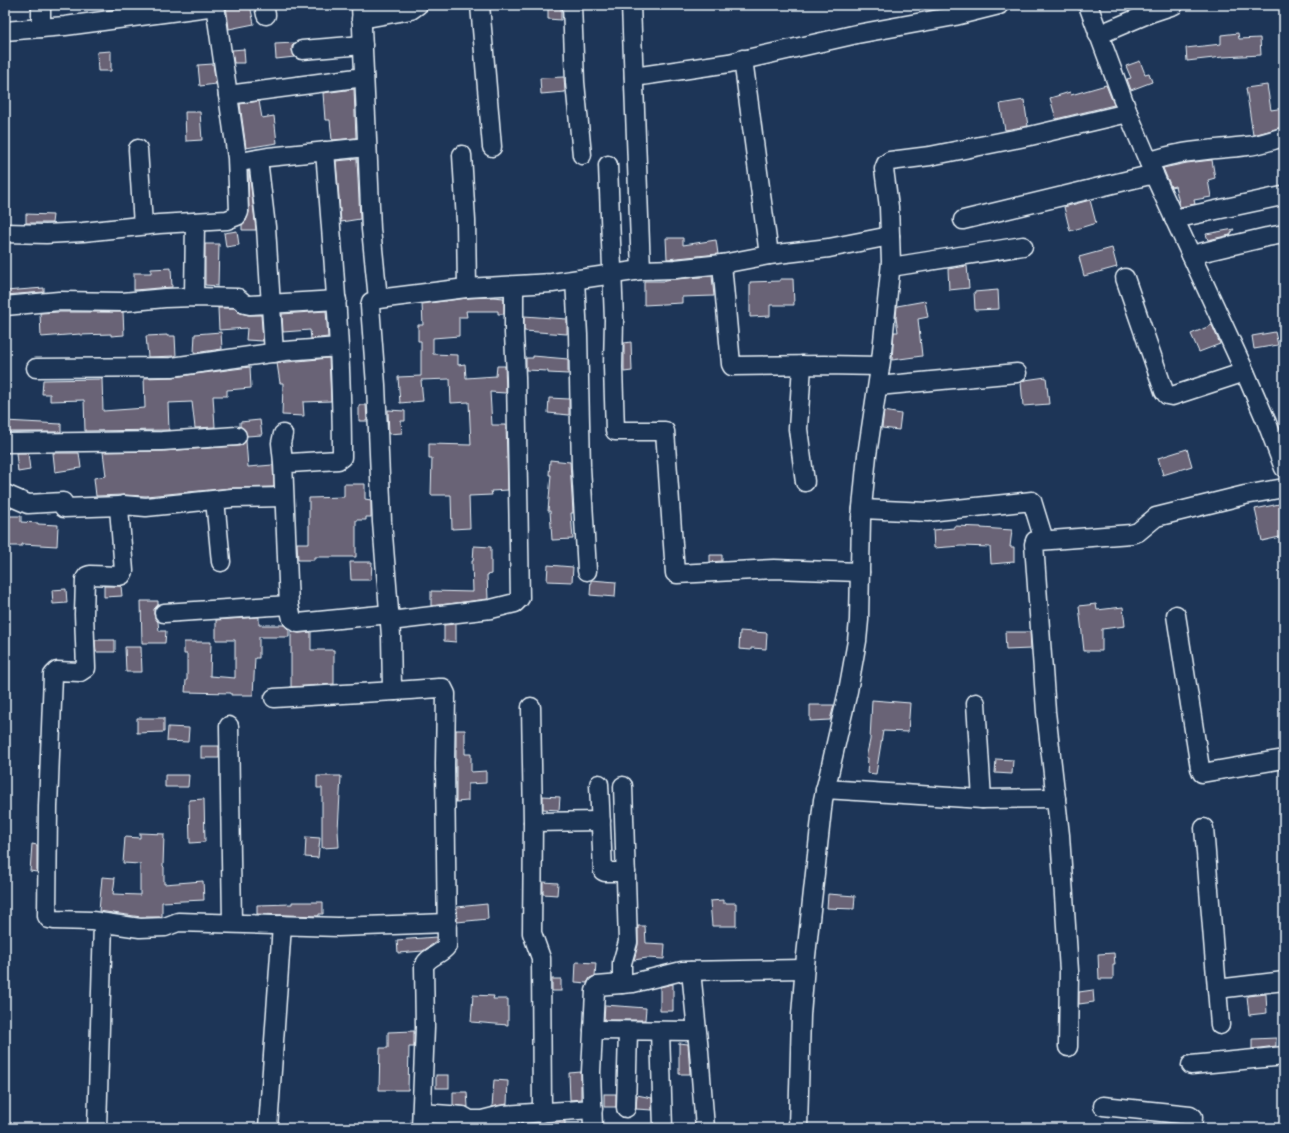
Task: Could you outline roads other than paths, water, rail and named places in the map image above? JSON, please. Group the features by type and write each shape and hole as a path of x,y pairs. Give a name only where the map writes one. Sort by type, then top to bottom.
{"street":[{"path":"41,5 41,28"},
{"path":"5,31 65,26 215,5 237,162 239,212 237,216 227,220 143,225 83,232 46,234 5,233"},
{"path":"378,299 371,229 361,12 411,10 418,5"},
{"path":"480,5 492,147"},
{"path":"572,5 575,82 582,155"},
{"path":"631,5 641,270"},
{"path":"634,77 743,60 857,34 955,16 999,5"},
{"path":"1088,5 1128,113 1151,168 1245,372 1277,430 1284,468"},
{"path":"1098,35 1150,13 1174,5"},
{"path":"302,50 362,45"},
{"path":"743,60 769,255"},
{"path":"228,94 364,77"},
{"path":"798,1128 801,1015 804,969 825,789 838,738 857,641 859,620 862,509 867,455 878,386 891,267 884,168 890,161 930,156 1030,136 1128,113"},
{"path":"963,220 1151,168 1166,156 1212,149 1255,145 1284,137"},
{"path":"237,162 367,147"},
{"path":"138,150 143,225"},
{"path":"283,462 290,463 338,460 342,457 342,405 337,300 325,151"},
{"path":"462,155 466,221 467,288"},
{"path":"258,159 266,227 274,353"},
{"path":"608,165 614,320 613,367 615,431 665,431 674,571 676,574 784,569 860,572"},
{"path":"1174,219 1282,196"},
{"path":"194,297 195,222"},
{"path":"1191,255 1284,234"},
{"path":"395,691 392,688 390,618 382,522 376,385 370,306 374,300 467,288 514,286 575,280 641,270 674,269 722,264 769,255 829,248 890,236"},
{"path":"891,267 1023,246"},
{"path":"722,264 731,365 880,366"},
{"path":"1125,278 1167,395 1172,396 1245,372"},
{"path":"575,280 578,335 581,467 587,571"},
{"path":"283,434 281,444 289,605 292,619 298,623 390,618 492,609 515,603 520,598 514,286"},
{"path":"5,306 59,301 123,302 194,297 238,298 245,304 250,305 337,300"},
{"path":"36,368 172,367 274,353 339,347"},
{"path":"802,365 798,429 805,482"},
{"path":"878,386 1018,373"},
{"path":"5,443 162,441 238,436"},
{"path":"1068,1047 1070,976 1060,835 1046,712 1033,546 1035,541 1131,534 1138,532 1156,517 1245,495 1284,488"},
{"path":"5,494 28,504 123,505 146,507 215,500 284,497"},
{"path":"215,500 221,562"},
{"path":"862,509 928,512 1032,501 1044,540"},
{"path":"120,506 119,511 124,571 122,575 119,576 90,575 86,577 84,614 86,668 80,672 56,671 52,678 46,912 49,919 92,921 140,928 165,927 178,922 338,927 447,923"},
{"path":"164,613 289,605"},
{"path":"1176,615 1202,773 1284,759"},
{"path":"274,698 439,688 443,688 446,694 445,764 447,946 444,951 426,962 424,966 422,1121 463,1116 470,1120 482,1120 502,1115 593,1109"},
{"path":"976,703 982,799"},
{"path":"531,707 533,822 532,933 541,958 542,1113"},
{"path":"229,726 232,923"},
{"path":"599,784 603,871 626,872"},
{"path":"622,984 622,963 628,942 623,786"},
{"path":"825,789 982,799 1056,798"},
{"path":"533,822 601,821"},
{"path":"1204,828 1220,1025"},
{"path":"97,1128 103,923"},
{"path":"268,1128 282,925"},
{"path":"594,1128 591,1072 595,988 599,985 633,983 676,972 804,969"},
{"path":"691,971 705,1128"},
{"path":"1217,988 1284,981"},
{"path":"593,1030 696,1031"},
{"path":"626,1108 628,1031"},
{"path":"660,1031 663,1128"},
{"path":"1192,1065 1284,1056"},
{"path":"1102,1106 1190,1114 1193,1117 1192,1128"}]}
